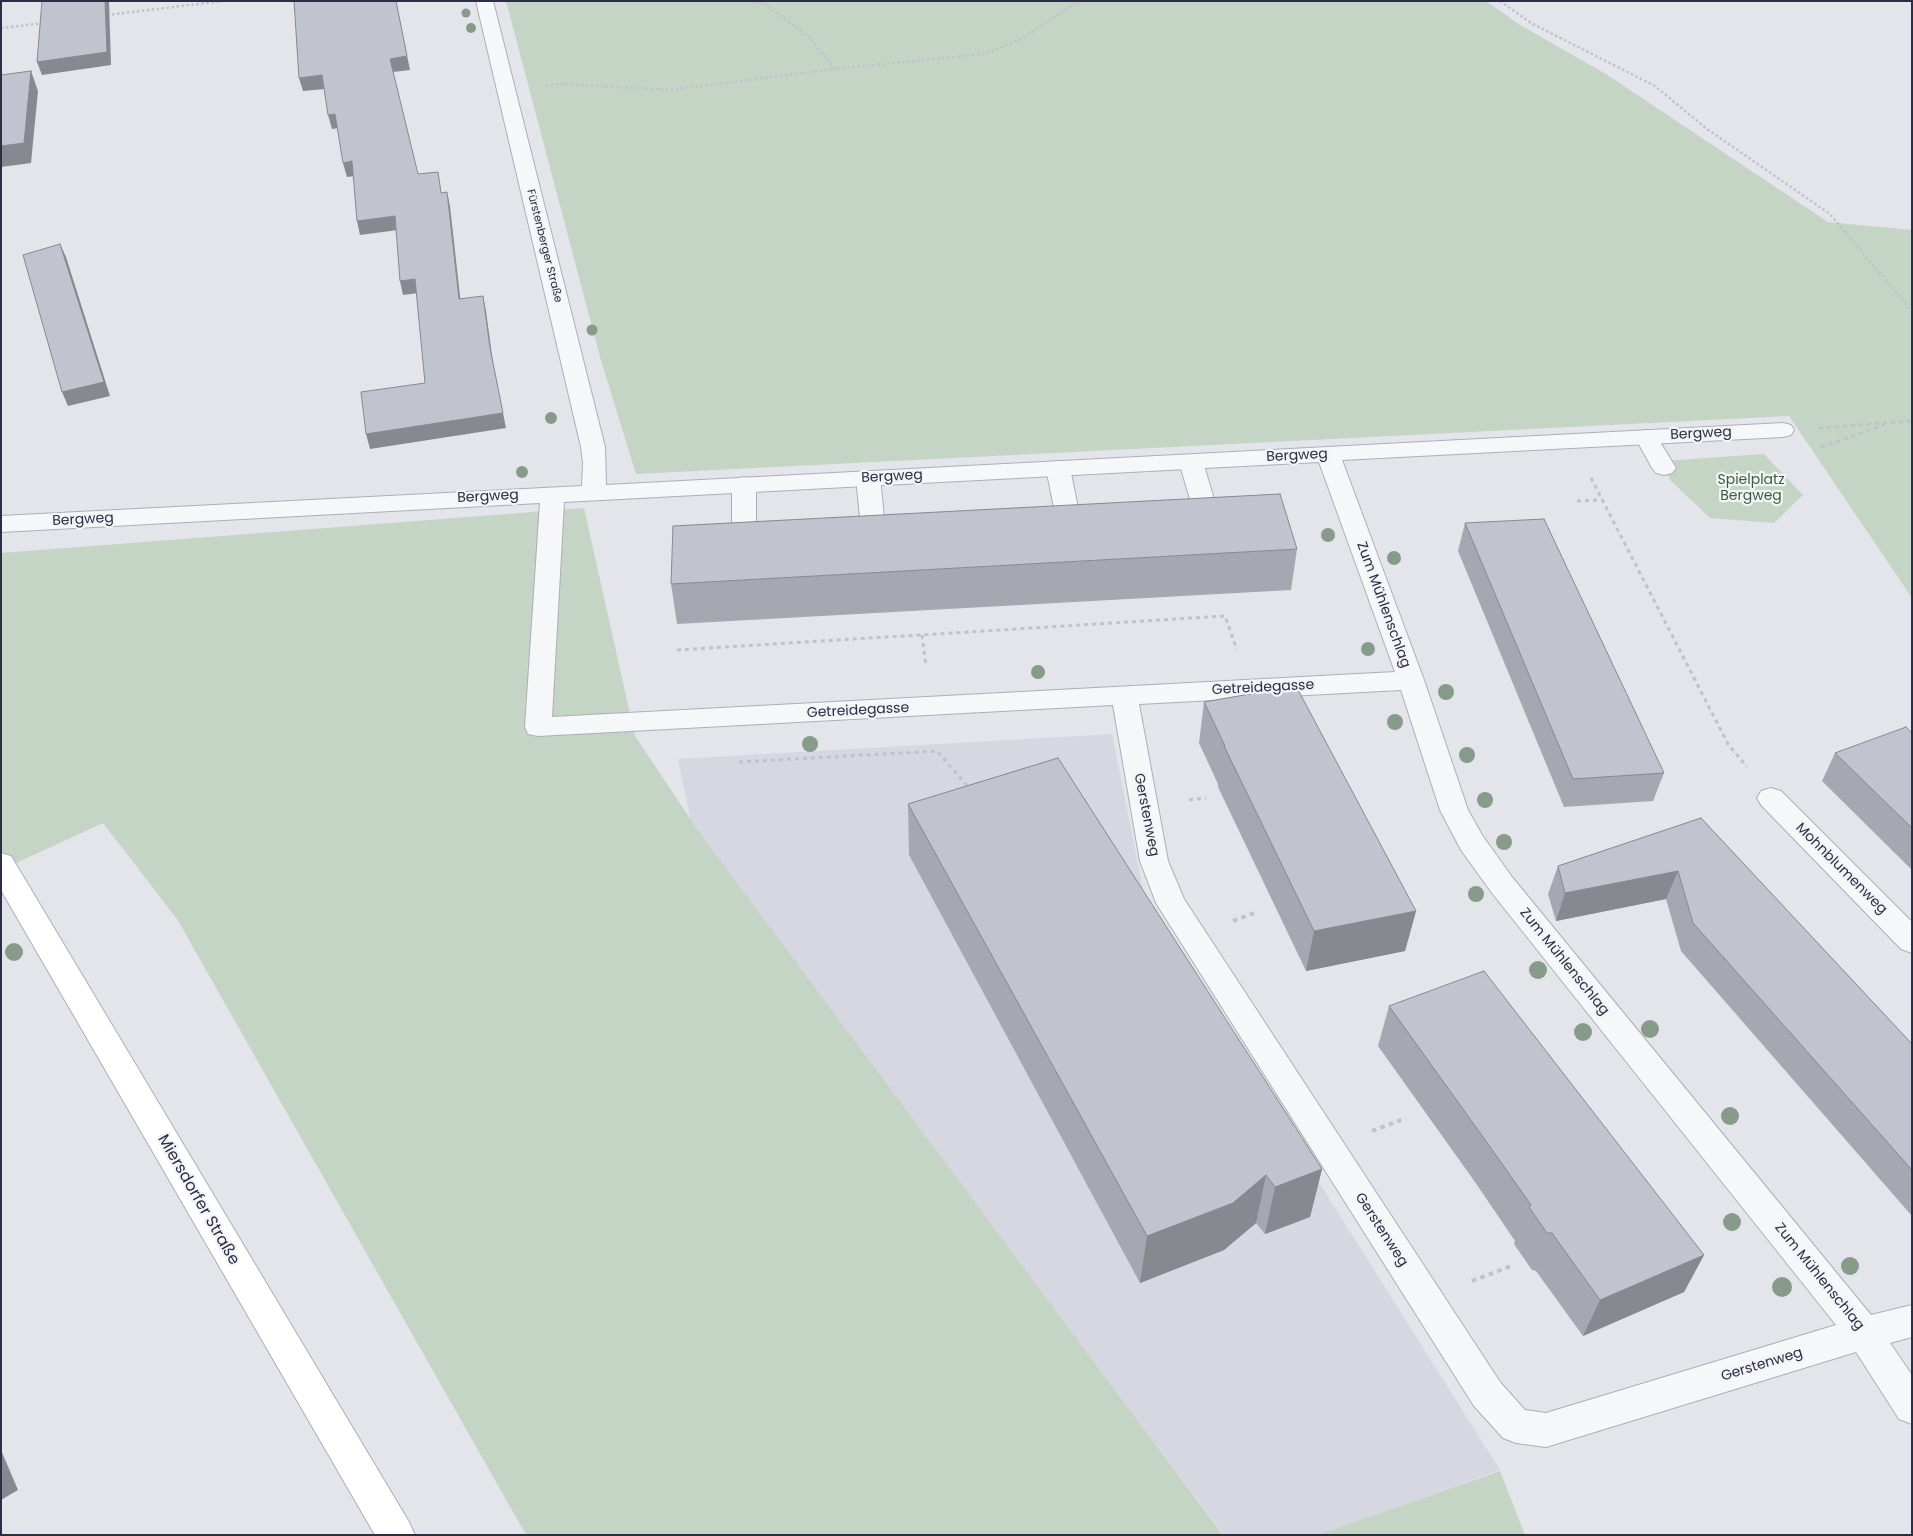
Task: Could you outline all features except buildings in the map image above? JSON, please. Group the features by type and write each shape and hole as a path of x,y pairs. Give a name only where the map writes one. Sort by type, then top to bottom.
{"street":[{"name":"Fürstenberger Straße","path":"484,1 593,447 595,463 594,492"},
{"name":"Bergweg","path":"1,524 1783,430"},
{"path":"1646,437 1664,468"},
{"name":"Zum Mühlenschlag","path":"1328,454 1412,680 1454,810 1471,842 1502,885 1864,1333 1912,1407"},
{"path":"1191,462 1207,516"},
{"path":"1058,468 1069,523"},
{"path":"868,478 874,536"},
{"path":"744,484 744,541"},
{"name":"Getreidegasse","path":"553,494 538,727 1412,680"},
{"name":"Gerstenweg","path":"1124,695 1154,861 1172,903 1217,977 1487,1394 1516,1426 1546,1430 1864,1333 1912,1321"},
{"name":"Mohnblumenweg","path":"1771,798 1912,941"},
{"name":"Miersdorfer Straße","path":"1,864 396,1535"}],"path":[{"path":"108,15 224,1"},
{"path":"754,1 764,4 809,38 835,69"},
{"path":"507,93 559,84 670,90 835,69 985,54 1021,39 1079,1"},
{"path":"1500,1 1532,22 1655,86 1707,129 1830,214 1912,311"},
{"path":"1,28 50,22"},
{"path":"1783,430 1912,422"},
{"path":"1820,447 1889,424"},
{"path":"1590,476 1728,744 1771,798"},
{"path":"1578,501 1602,500"},
{"path":"677,650 1226,616 1249,689"},
{"path":"739,762 937,751 974,793"}],"shaded area":[{"path":"1112,734 1147,909 1500,1470 1321,1535 1224,1535 692,827 678,759"}],"green space":[{"path":"506,1 1486,1 1520,25 1606,74 1828,222 1912,230 1912,598 1789,416 636,474 600,357"},
{"name":"Spielplatz Bergweg","path":"1764,454 1803,495 1774,523 1710,518 1670,480 1663,461"},
{"path":"584,508 635,736 699,832 1223,1535 526,1535 177,919 103,823 1,870 1,553"},
{"path":"1500,1471 1525,1535 1318,1535"}]}
